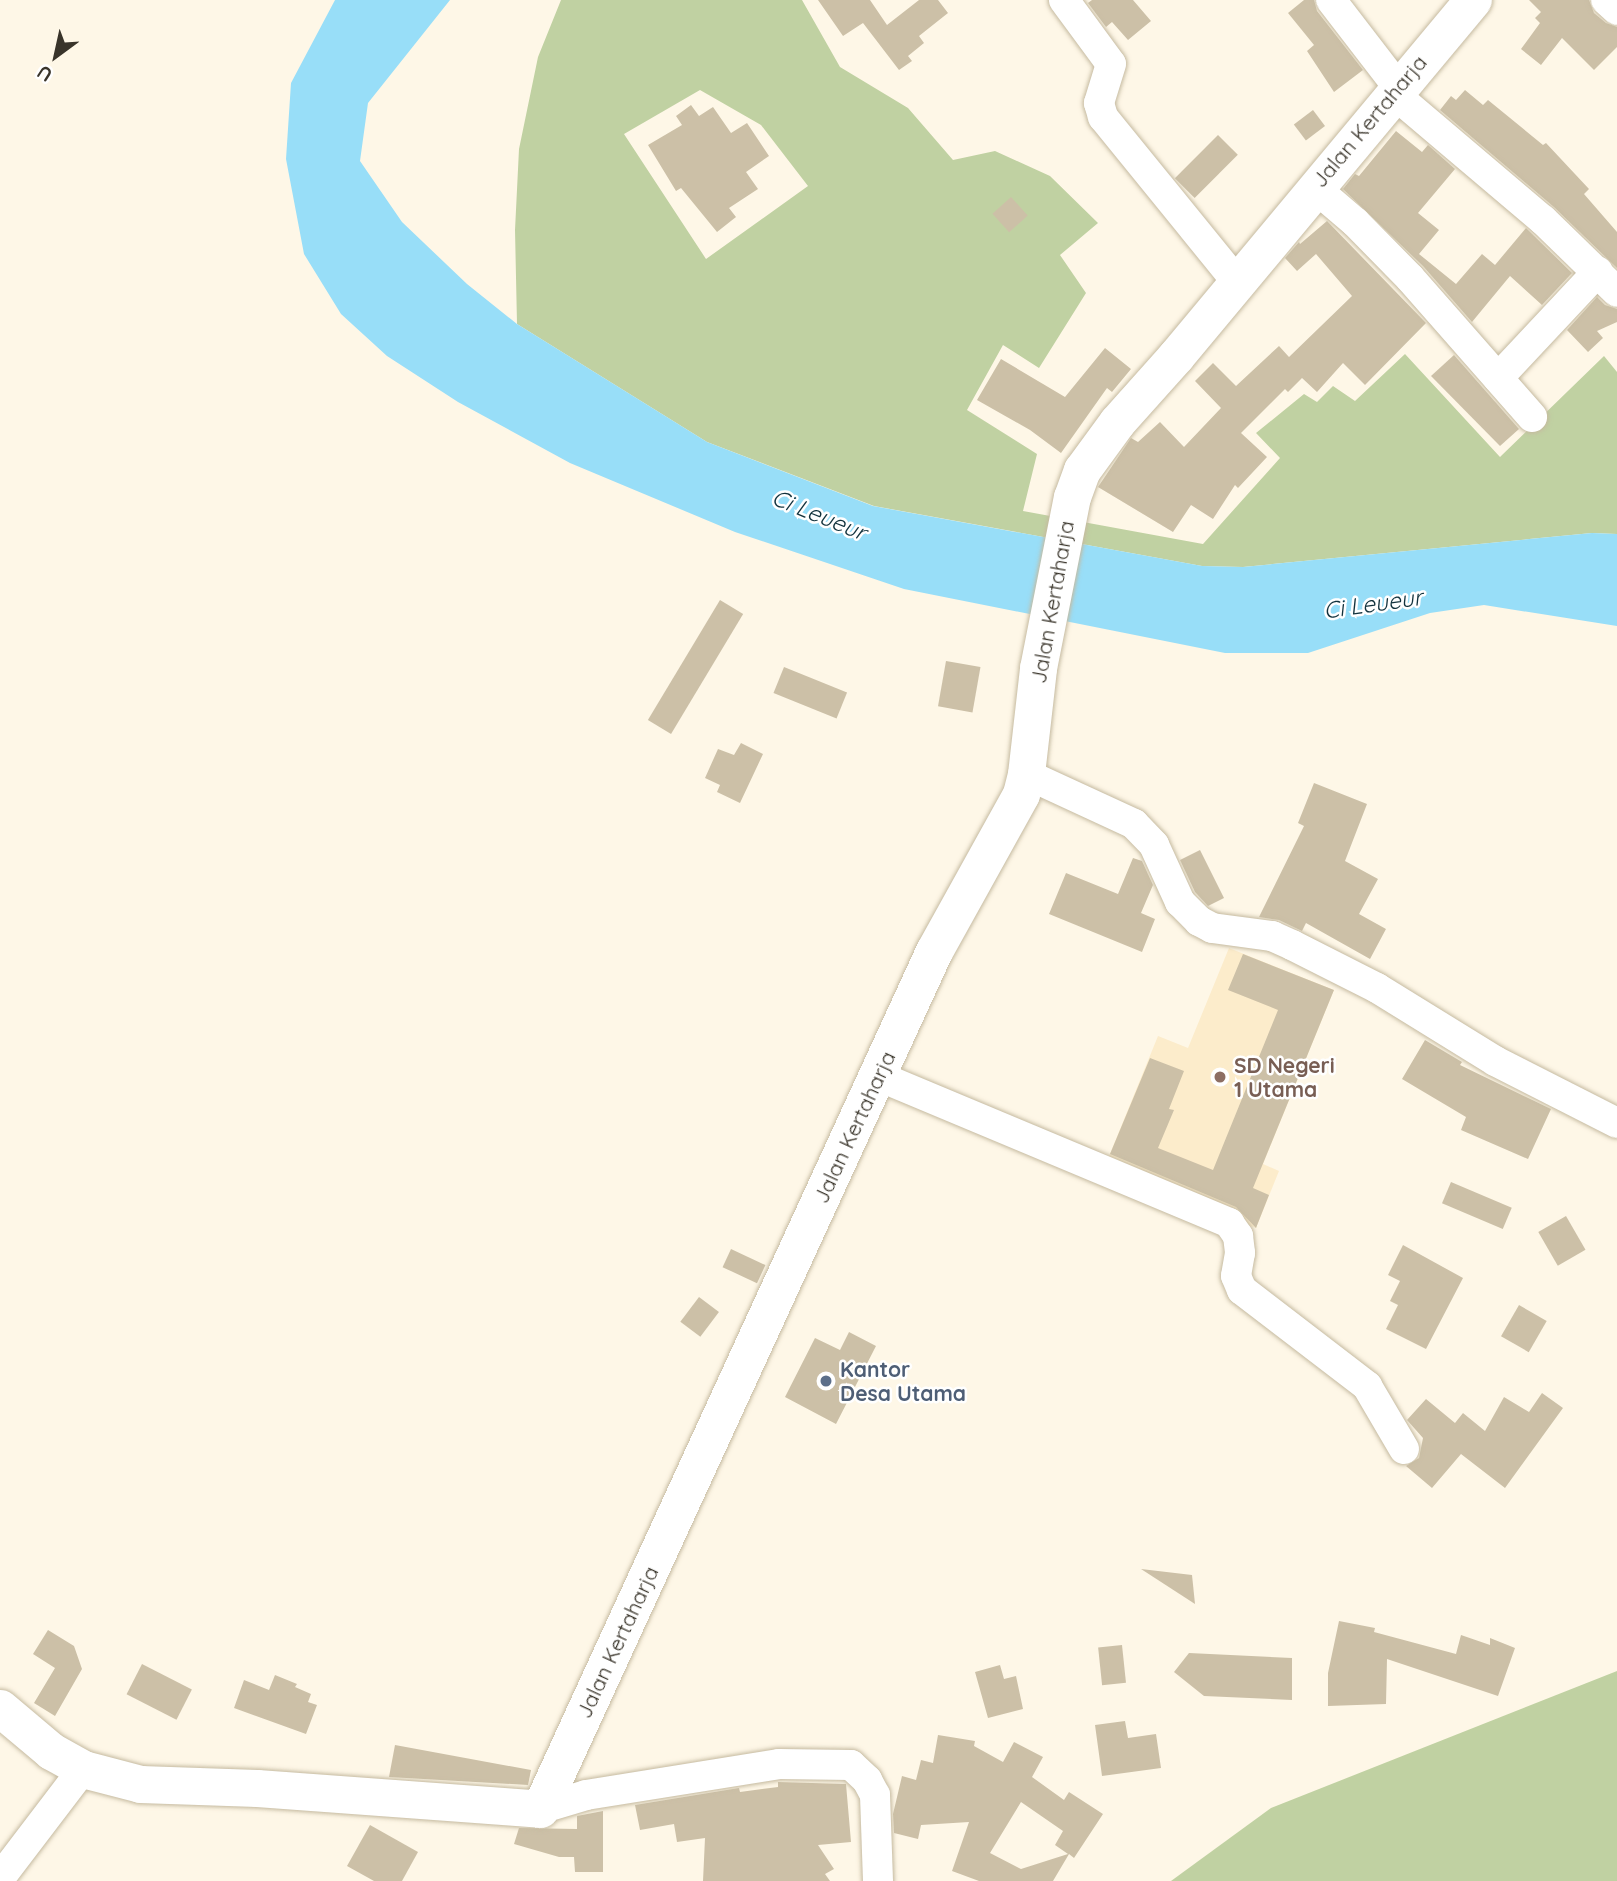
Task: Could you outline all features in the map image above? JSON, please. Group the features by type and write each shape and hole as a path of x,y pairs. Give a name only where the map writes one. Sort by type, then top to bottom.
{"street":[{"path":"1064,0 1111,64 1098,103 1103,117 1237,282"},
{"path":"1331,0 1396,90 1607,281 1498,378"},
{"name":"Jalan Kertaharja","path":"540,1809 934,951 1021,794 1026,774 1038,668 1072,497 1082,470 1099,444 1473,0"},
{"path":"1606,0 1617,10"},
{"path":"1314,187 1355,222 1391,259 1532,417"},
{"path":"1026,774 1134,824 1154,845 1180,902 1199,921 1212,928 1272,936 1292,945 1377,988 1495,1061 1617,1123"},
{"path":"878,1076 1229,1223 1238,1236 1240,1253 1236,1276 1242,1290 1367,1386 1404,1449"},
{"path":"0,1708 51,1751 83,1769 140,1784 257,1788 540,1809 586,1794 779,1764 852,1765 867,1780 875,1795 878,1881"},
{"path":"0,1878 83,1769"}],"shaded area":[{"name":"SD Negeri 1 Utama","path":"1229,948 1334,990 1263,1164 1279,1171 1256,1228 1105,1166 1158,1036 1188,1048"}],"green space":[{"path":"561,0 802,0 840,67 908,108 953,160 995,151 1050,176 1098,223 1060,255 1086,293 1039,368 1003,345 967,410 1037,454 1023,511 1203,544 1280,458 1256,433 1304,394 1317,402 1333,386 1355,401 1405,354 1500,457 1604,356 1617,372 1617,534 1592,533 1243,567 1202,566 874,506 707,442 517,324 515,230 519,149 538,57","holes":["700,90 761,125 808,186 706,259 624,134"]},
{"path":"1617,1671 1617,1881 1171,1881 1271,1808"}],"water":[{"name":"Ci Leueur","path":"335,0 450,0 368,103 360,161 402,222 467,284 517,324 707,442 873,506 1202,566 1243,567 1592,533 1617,534 1617,626 1484,605 1430,613 1308,653 1225,653 904,589 735,532 570,463 458,402 387,356 341,314 304,254 286,159 291,83"}],"building":[{"path":"818,0 870,0 887,25 919,0 938,0 948,13 919,36 924,43 908,56 912,61 899,70 863,23 843,36"},
{"path":"1092,0 1133,0 1151,21 1128,40 1112,22 1106,27 1088,3"},
{"path":"1304,0 1314,0 1317,11 1363,70 1334,92 1307,51 1314,45 1288,13"},
{"path":"1529,0 1589,0 1594,13 1606,23 1617,27 1617,47 1594,70 1562,38 1541,65 1521,49 1540,23 1535,18 1541,12"},
{"path":"1465,90 1483,105 1488,100 1543,145 1546,143 1589,189 1584,194 1617,232 1617,268 1554,207 1440,110 1451,96 1456,100"},
{"path":"691,105 699,116 713,107 731,133 747,123 769,156 746,172 758,189 729,208 736,217 717,232 681,188 676,191 648,145 682,125 676,116"},
{"path":"1313,110 1325,126 1306,140 1294,124"},
{"path":"1396,131 1422,152 1428,145 1455,169 1418,213 1439,230 1419,254 1456,284 1482,254 1495,265 1526,228 1572,273 1542,305 1510,276 1472,322 1423,266 1343,189 1355,174 1359,176"},
{"path":"1218,135 1238,155 1195,198 1175,178"},
{"path":"1011,197 1028,216 1009,232 992,214"},
{"path":"1327,221 1426,323 1365,385 1343,363 1317,392 1302,378 1288,392 1285,389 1241,433 1267,457 1238,488 1235,485 1213,519 1191,505 1173,532 1098,487 1131,438 1138,442 1160,422 1184,447 1221,408 1195,381 1213,363 1236,386 1279,346 1289,357 1352,296 1316,254 1297,271 1285,258 1299,242 1300,244"},
{"path":"1597,297 1605,305 1617,309 1617,322 1597,331 1603,338 1588,352 1567,330"},
{"path":"1105,348 1131,369 1112,392 1107,388 1061,453 1030,430 977,400 1001,359 1065,397"},
{"path":"1454,355 1519,429 1500,446 1431,376"},
{"path":"720,600 743,614 671,734 648,720"},
{"path":"946,661 980,667 972,712 938,706"},
{"path":"784,667 847,692 837,718 774,693"},
{"path":"741,743 763,754 740,803 717,792 720,785 705,778 718,749 734,755"},
{"path":"1314,783 1367,804 1345,861 1378,879 1359,914 1386,929 1370,959 1306,923 1302,931 1279,920 1259,917 1304,826 1298,823"},
{"path":"1200,850 1224,898 1208,906 1195,892 1180,860"},
{"path":"1133,858 1142,861 1153,885 1141,913 1155,919 1142,952 1049,914 1066,873 1118,894"},
{"path":"1243,954 1334,990 1253,1188 1269,1195 1256,1228 1236,1207 1110,1154 1150,1058 1184,1071 1169,1109 1174,1110 1158,1148 1213,1170 1278,1010 1228,990"},
{"path":"1425,1040 1462,1062 1460,1065 1551,1109 1528,1159 1461,1130 1466,1117 1402,1079"},
{"path":"1451,1182 1512,1208 1503,1229 1442,1203"},
{"path":"1566,1216 1586,1250 1558,1266 1538,1232"},
{"path":"1403,1245 1463,1278 1426,1349 1386,1329 1398,1305 1390,1301 1400,1281 1388,1275"},
{"path":"731,1249 765,1265 757,1283 723,1267"},
{"path":"699,1297 719,1312 700,1337 680,1322"},
{"path":"1519,1305 1547,1321 1529,1352 1501,1336"},
{"name":"Kantor Desa Utama","path":"849,1332 876,1346 836,1424 785,1397 815,1338 840,1350"},
{"path":"1542,1393 1563,1408 1505,1488 1461,1454 1432,1488 1406,1466 1419,1458 1423,1438 1407,1420 1426,1399 1455,1423 1463,1413 1485,1431 1504,1397 1529,1412"},
{"path":"1141,1569 1192,1575 1195,1604"},
{"path":"1339,1621 1375,1628 1374,1632 1456,1654 1461,1635 1490,1645 1490,1638 1515,1648 1498,1696 1387,1659 1386,1704 1328,1706 1328,1673"},
{"path":"48,1630 74,1646 82,1669 55,1716 34,1703 55,1668 33,1654"},
{"path":"1122,1645 1126,1683 1102,1685 1098,1648"},
{"path":"1189,1653 1292,1658 1292,1700 1204,1696 1174,1672"},
{"path":"142,1664 192,1689 176,1720 127,1694"},
{"path":"1000,1665 1004,1679 1016,1676 1023,1709 988,1718 975,1672"},
{"path":"275,1675 297,1684 295,1687 311,1694 308,1702 317,1705 306,1734 234,1708 244,1680 269,1690"},
{"path":"1125,1721 1128,1738 1156,1734 1161,1768 1102,1776 1095,1725"},
{"path":"938,1735 975,1741 974,1746 1003,1762 1014,1742 1043,1757 1032,1777 1064,1800 1069,1792 1103,1814 1074,1858 1069,1854 1053,1881 979,1881 952,1871 969,1822 921,1825 918,1839 894,1833 893,1814 902,1776 916,1780 921,1760 933,1763","holes":["1021,1802 1063,1831 1055,1845 1068,1854 1021,1869 990,1853"]},
{"path":"395,1745 531,1770 528,1785 389,1777"},
{"path":"778,1782 846,1784 851,1842 818,1845 834,1869 825,1874 830,1881 703,1881 705,1838 677,1842 674,1824 640,1830 635,1805 739,1788 740,1792 778,1787"},
{"path":"603,1811 603,1872 575,1872 574,1857 559,1857 514,1844 519,1828 577,1829 577,1816"},
{"path":"370,1825 418,1852 402,1881 374,1881 347,1866"}],"place":[{"name":"SD Negeri 1 Utama","path":"1220,1077"},
{"name":"Kantor Desa Utama","path":"826,1381"}]}
